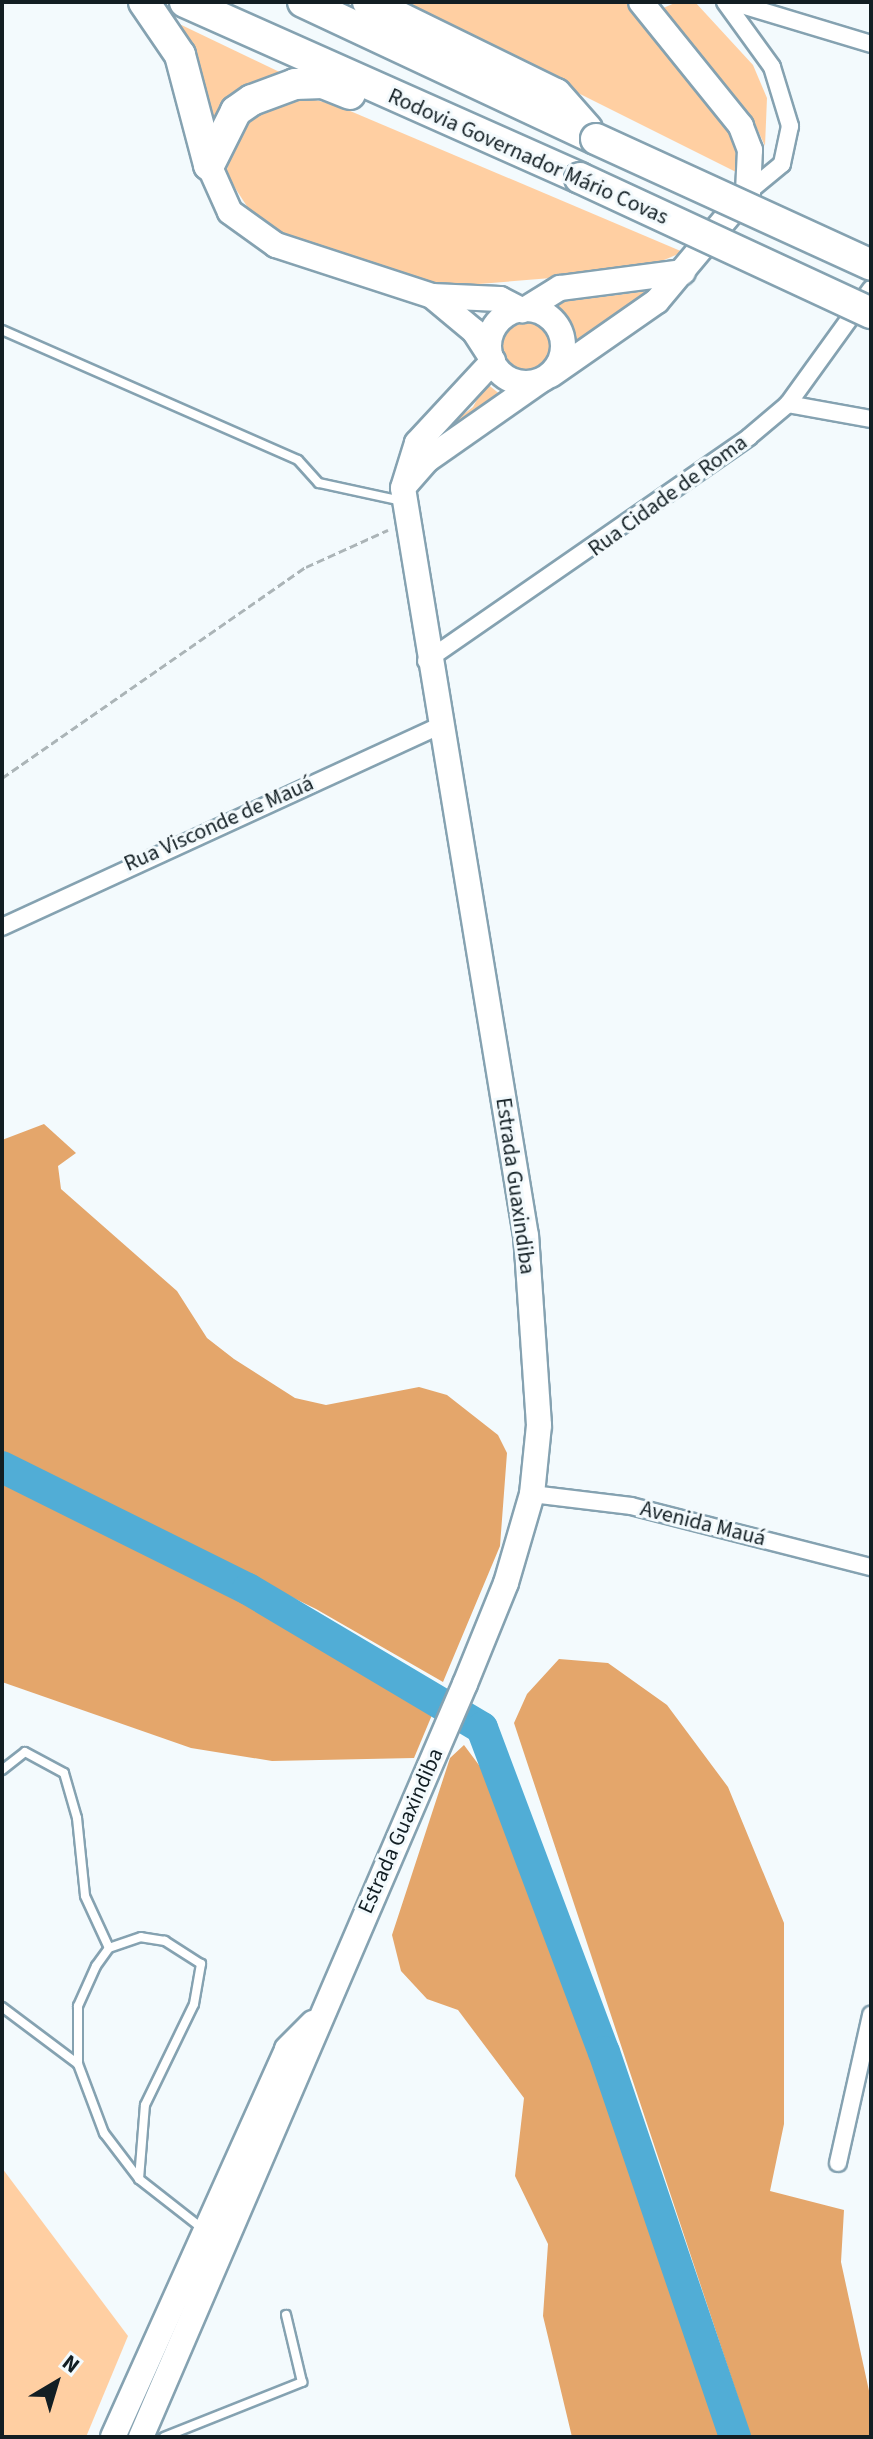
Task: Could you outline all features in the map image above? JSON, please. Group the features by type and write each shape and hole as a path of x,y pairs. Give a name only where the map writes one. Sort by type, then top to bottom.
{"highway":[{"path":"144,2 180,55 209,165"},
{"name":"Rodovia Governador Mário Covas","path":"185,2 521,151 871,313"},
{"name":"Rodovia Governador Mário Covas","path":"303,2 871,265"},
{"path":"368,2 556,94 596,139"},
{"path":"209,165 236,111 295,84 323,83 473,142 521,151"}],"street":[{"path":"641,2 741,126 750,150 748,192"},
{"path":"404,504 427,460 546,378 611,339 683,272 748,192 782,164 790,126 772,67 725,2"},
{"path":"732,2 871,44"},
{"path":"209,165 230,212 258,236 432,296 500,299 547,316 561,334 562,356 546,378 516,382 492,359 474,331 432,296"},
{"path":"404,504 417,443 492,359 498,322 560,288 683,272"},
{"name":"Rua Cidade de Roma","path":"426,661 594,551 788,404 871,289"},
{"path":"788,404 871,419"},
{"name":"Estrada Guaxindiba","path":"141,2437 213,2235 287,2049 313,2023 448,1724 506,1583 532,1494 539,1425 526,1236 426,661 404,504"},
{"name":"Rua Visconde de Mauá","path":"2,927 439,726"},
{"name":"Avenida Mauá","path":"532,1494 631,1506 871,1567"},
{"path":"838,2163 871,2015"},
{"name":"Estrada Guaxindiba","path":"113,2437 213,2235"}],"lane":[{"path":"2,330 298,460 319,483 404,504"},
{"path":"2,1770 25,1752 64,1773 77,1818 85,1896 109,1948"},
{"path":"139,2179 145,2105 194,2004 201,1964 165,1941 125,1939 109,1948 78,2006 78,2064 104,2133 139,2179 213,2235"},
{"path":"2,2007 78,2064"},
{"path":"164,2437 302,2382 286,2315"}],"path":[{"path":"2,778 306,567 404,504"}],"shaded area":[{"path":"396,2 629,2 729,121 740,174"},
{"path":"677,2 695,2 753,65 767,98 765,146 754,122 661,9"},
{"path":"171,20 290,77 212,141"},
{"path":"311,99 336,105 683,252 638,271 441,287 261,228 226,174 232,145 251,118 278,103"},
{"path":"656,290 574,356 573,327 554,303"},
{"path":"525,316 536,318 546,325 553,335 553,357 546,367 536,374 525,376 514,374 504,367 497,357 495,346 497,335 504,325 514,318"},
{"path":"486,383 506,399 432,438 473,407"},
{"path":"44,1124 76,1153 58,1166 61,1189 177,1291 207,1338 234,1359 295,1398 326,1405 419,1387 447,1395 498,1435 507,1453 500,1546 443,1682 316,1609 2,1454 2,1140"},
{"path":"2,1480 256,1610 432,1715 414,1758 272,1761 191,1748 2,1682"},
{"path":"559,1659 608,1663 667,1705 728,1787 784,1923 784,2124 770,2191 844,2210 841,2262 871,2400 871,2437 751,2437 514,1723 527,1694"},
{"path":"464,1745 496,1788 722,2437 572,2437 543,2316 548,2244 515,2176 524,2098 458,2010 427,1999 401,1971 392,1935 450,1758"},
{"path":"2,2168 128,2336 86,2437 2,2437"}],"waterway":[{"path":"2,1467 248,1589 482,1728 604,2052 735,2437"}]}
